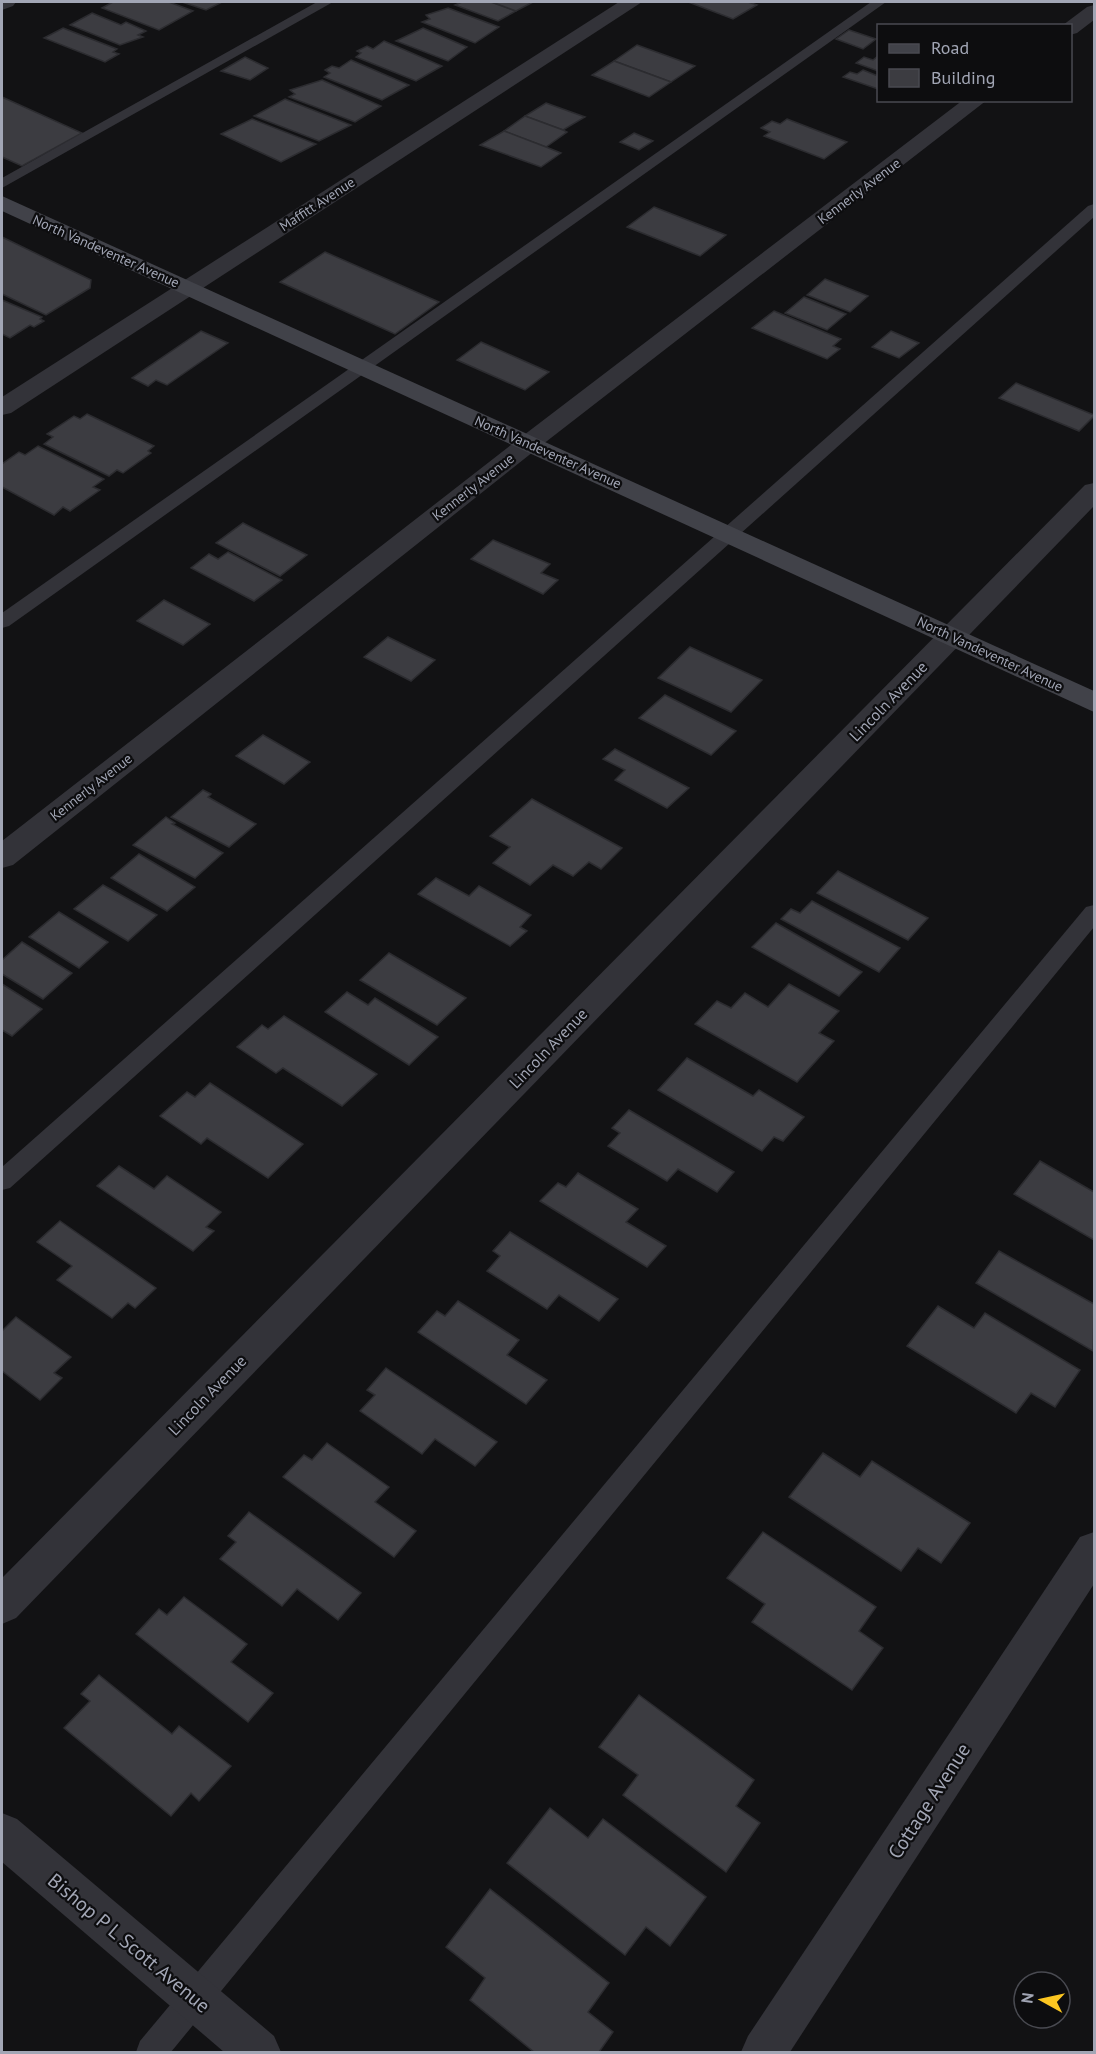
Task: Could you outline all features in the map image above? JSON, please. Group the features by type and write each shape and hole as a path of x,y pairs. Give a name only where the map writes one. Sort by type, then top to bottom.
{"main road":[{"name":"North Vandeventer Avenue","path":"2,203 1095,702"}],"street":[{"path":"2,4 6,2"},
{"name":"Maffitt Avenue","path":"2,408 632,2"},
{"path":"1072,28 1095,11"},
{"name":"Kennerly Avenue","path":"2,857 529,443 974,102"},
{"name":"Lincoln Avenue","path":"2,1605 1095,491"},
{"name":"Cottage Avenue","path":"764,2052 1095,1550"},
{"name":"Bishop P L Scott Avenue","path":"2,1834 258,2052"}],"lane":[{"path":"2,184 326,2"},
{"path":"2,622 879,2"},
{"path":"2,1181 1095,209"},
{"path":"151,2052 1095,913"}],"building":[{"path":"113,2 169,2 193,11 159,30 102,8"},
{"path":"182,2 222,2 206,10"},
{"path":"462,2 491,2 516,11 498,21 455,5"},
{"path":"492,2 533,2 516,11"},
{"path":"748,2 757,5 733,19 691,3"},
{"path":"448,8 499,27 475,43 422,22 430,19 426,15"},
{"path":"92,13 121,25 126,22 146,31 138,35 143,37 120,45 70,25"},
{"path":"63,28 117,49 113,52 119,54 105,62 44,38"},
{"path":"423,28 467,47 448,61 396,41"},
{"path":"849,30 876,39 863,49 836,39"},
{"path":"384,41 442,66 416,81 356,57 361,53 357,51 367,46 373,49"},
{"path":"637,45 695,66 671,82 614,61"},
{"path":"245,57 268,68 250,80 221,71"},
{"path":"864,57 873,60 877,57 877,71 856,63"},
{"path":"351,60 409,85 382,100 324,77 330,73 325,70 332,66 339,68"},
{"path":"614,61 671,82 649,97 592,75"},
{"path":"863,70 877,76 877,89 843,77 850,72 857,74"},
{"path":"322,80 381,106 355,122 289,97 295,94 290,90"},
{"path":"2,97 82,133 22,166 2,157"},
{"path":"285,99 351,125 319,141 254,116"},
{"path":"546,103 585,117 563,130 525,116"},
{"path":"525,116 567,132 546,147 504,131"},
{"path":"252,119 316,144 281,162 221,134"},
{"path":"787,119 847,142 824,159 764,136 770,132 761,128 772,121 780,124"},
{"path":"504,131 561,153 541,167 480,145"},
{"path":"634,133 653,141 639,150 620,142"},
{"path":"654,207 726,235 700,256 627,227"},
{"path":"2,237 91,280 90,288 46,315 2,294"},
{"path":"325,252 439,302 395,334 280,282"},
{"path":"825,279 868,296 850,312 807,295"},
{"path":"804,297 846,314 827,330 785,313"},
{"path":"2,300 42,317 40,319 44,321 34,327 30,325 10,338 2,334"},
{"path":"774,311 841,339 833,346 840,349 827,359 752,328"},
{"path":"201,331 228,343 167,385 156,380 148,386 132,378"},
{"path":"891,331 919,343 899,358 872,347"},
{"path":"481,342 549,372 525,390 457,360"},
{"path":"1016,383 1094,416 1079,431 999,398"},
{"path":"87,414 154,446 148,451 151,453 123,473 117,470 109,476 44,444 53,437 47,434 74,416 80,419"},
{"path":"38,446 104,479 93,487 100,490 70,511 63,507 54,515 2,487 2,464 19,452 25,455"},
{"path":"243,523 307,555 280,576 216,543"},
{"path":"493,540 550,564 541,573 558,580 543,594 471,559"},
{"path":"228,552 282,580 254,601 191,568 209,554 218,559"},
{"path":"164,600 210,624 183,645 137,621"},
{"path":"388,637 435,660 411,681 364,657"},
{"path":"690,647 762,680 731,712 658,678"},
{"path":"665,695 736,731 711,755 639,718"},
{"path":"263,735 310,762 284,784 236,756"},
{"path":"615,749 689,788 667,808 615,780 625,770 603,759"},
{"path":"203,790 211,794 208,797 256,824 229,847 171,817"},
{"path":"532,799 622,848 601,869 589,862 573,876 553,865 530,885 493,863 510,847 490,836"},
{"path":"166,817 175,823 172,824 223,853 195,878 133,845"},
{"path":"139,854 195,887 167,911 111,878"},
{"path":"838,871 928,918 908,940 817,893"},
{"path":"436,878 469,896 479,886 531,915 520,927 527,931 510,946 418,894"},
{"path":"103,885 157,915 128,941 74,909"},
{"path":"812,901 900,948 879,972 781,919 791,909 800,913"},
{"path":"59,912 108,942 79,968 29,937"},
{"path":"776,923 862,972 839,996 752,947"},
{"path":"22,942 72,973 43,999 2,974 2,960"},
{"path":"389,953 466,998 437,1025 360,980"},
{"path":"2,984 42,1009 12,1036 2,1030"},
{"path":"789,984 839,1011 819,1033 834,1041 797,1082 695,1024 717,1001 731,1008 745,993 768,1007"},
{"path":"347,992 368,1005 375,998 438,1037 409,1065 325,1012"},
{"path":"284,1016 377,1074 342,1106 283,1068 276,1073 237,1047 262,1025 268,1029"},
{"path":"687,1058 753,1096 759,1090 804,1117 783,1141 774,1137 762,1151 658,1090"},
{"path":"210,1083 303,1144 268,1178 207,1138 201,1144 160,1116 187,1092 195,1097"},
{"path":"629,1110 734,1172 717,1192 678,1169 667,1181 608,1146 620,1133 612,1128"},
{"path":"1040,1161 1094,1192 1094,1240 1014,1194"},
{"path":"119,1166 154,1189 167,1176 221,1212 206,1227 214,1231 193,1251 97,1186"},
{"path":"578,1173 638,1209 626,1222 666,1246 647,1267 540,1201 558,1183 566,1187"},
{"path":"60,1221 156,1288 135,1308 128,1303 112,1318 57,1280 72,1266 37,1242"},
{"path":"510,1232 618,1299 599,1321 559,1295 547,1309 487,1271 500,1256 493,1251"},
{"path":"999,1251 1094,1304 1093,1351 976,1283"},
{"path":"458,1301 519,1340 507,1355 547,1380 526,1404 418,1332 437,1311 445,1316"},
{"path":"938,1306 974,1328 985,1313 1080,1370 1055,1407 1031,1393 1016,1413 907,1346"},
{"path":"16,1317 71,1357 54,1373 62,1378 40,1400 2,1371 2,1331"},
{"path":"386,1368 497,1442 475,1466 435,1439 422,1454 360,1411 375,1395 367,1390"},
{"path":"327,1443 389,1487 375,1502 416,1531 394,1557 283,1477 304,1455 312,1460"},
{"path":"823,1453 860,1477 872,1461 970,1523 941,1563 918,1548 901,1571 789,1497"},
{"path":"249,1512 361,1593 338,1620 297,1589 282,1606 220,1559 236,1542 228,1536"},
{"path":"763,1532 876,1607 859,1631 883,1648 852,1690 752,1622 765,1604 727,1578"},
{"path":"184,1597 247,1644 231,1662 273,1693 248,1722 136,1634 159,1609 167,1615"},
{"path":"99,1675 172,1734 179,1726 231,1766 199,1801 191,1793 171,1816 64,1728 90,1701 81,1694"},
{"path":"639,1695 754,1780 736,1806 760,1823 726,1872 623,1795 638,1775 599,1747"},
{"path":"550,1808 588,1838 603,1819 706,1897 670,1946 646,1927 625,1955 507,1863"},
{"path":"490,1889 609,1983 588,2012 613,2032 599,2052 534,2052 470,2000 485,1978 446,1947"}]}
